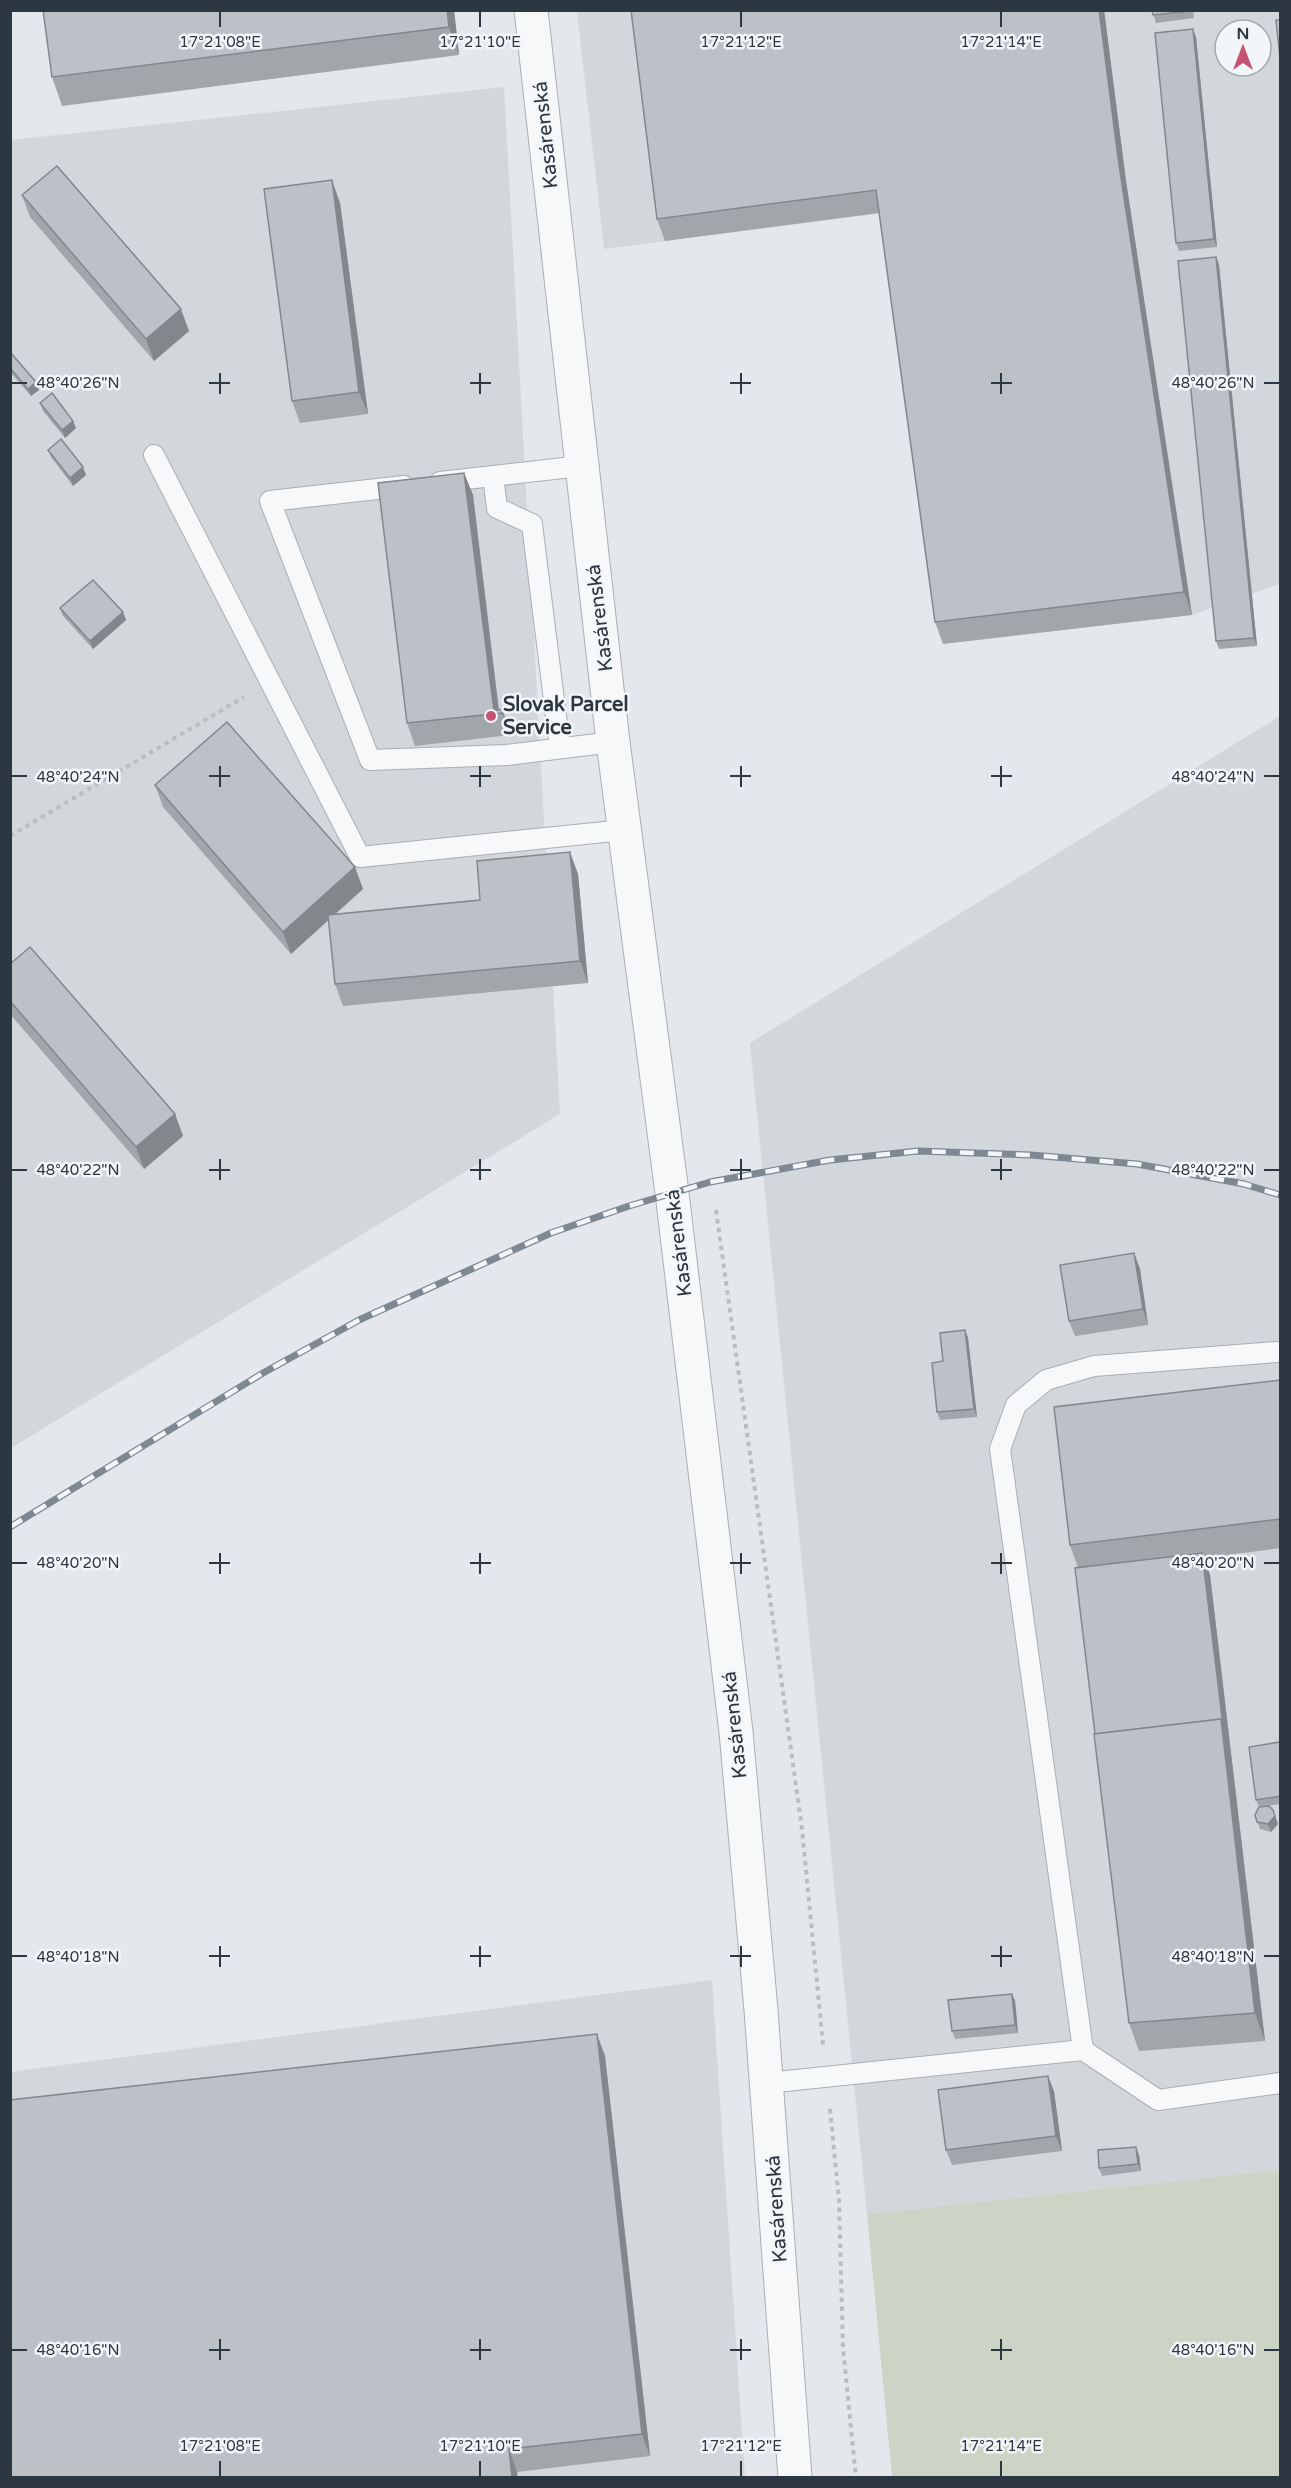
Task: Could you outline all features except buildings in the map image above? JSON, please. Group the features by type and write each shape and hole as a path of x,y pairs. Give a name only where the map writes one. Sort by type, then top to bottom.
{"street":[{"name":"Kasárenská","path":"531,10 613,742 672,1193 736,1732 767,2083 795,2478"}],"lane":[{"path":"154,454 360,857 624,830"},
{"path":"581,466 270,501 370,760 507,755 613,742"},
{"path":"493,476 497,508 532,524 560,748"},
{"path":"1083,2050 1000,1449 1016,1405 1046,1380 1094,1366 1277,1352"},
{"path":"767,2083 1083,2050 1158,2100 1281,2083"}],"path":[{"path":"10,836 270,681"}],"shaded area":[{"path":"577,11 1280,11 1280,584 1192,615 943,644 884,213 604,249"},
{"path":"504,87 560,1114 11,1448 11,140"},
{"path":"1280,716 1280,2170 867,2214 750,1043"},
{"path":"712,1980 745,2477 11,2477 10,2072"}],"green space":[{"path":"1280,2170 1280,2477 892,2477 867,2214"}],"railway":[{"path":"10,1527 263,1373 359,1320 551,1233 629,1206 710,1182 830,1160 918,1151 1031,1155 1137,1164 1244,1184 1280,1195"}],"place":[{"name":"Slovak Parcel Service","path":"491,716"}]}
